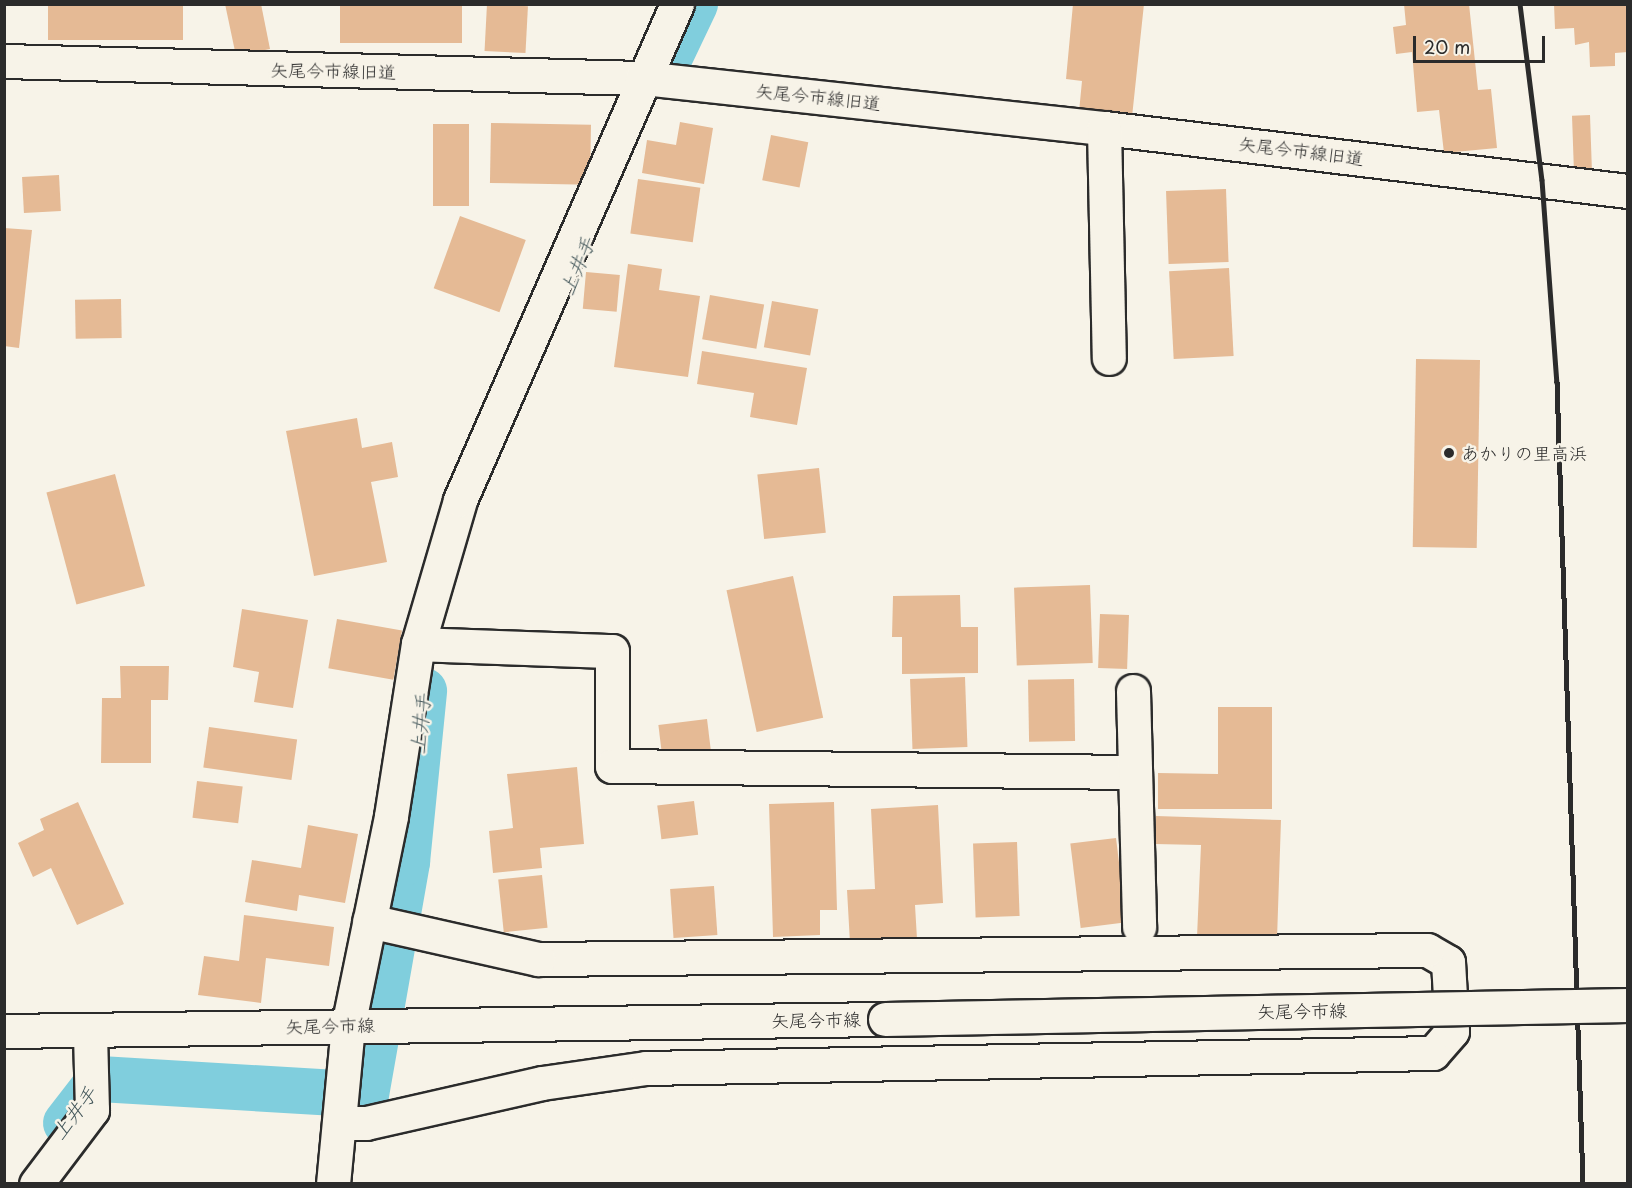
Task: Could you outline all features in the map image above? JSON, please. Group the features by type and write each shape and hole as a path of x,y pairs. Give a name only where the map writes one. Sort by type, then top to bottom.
{"street":[{"path":"333,1184 348,1026 391,816 418,644 460,500 642,78 677,4"},
{"name":"矢尾今市線旧道","path":"4,61 642,78 1104,128 1628,191"},
{"path":"1104,128 1109,358"},
{"path":"418,644 612,651 612,766 1134,772"},
{"path":"1133,691 1139,927"},
{"path":"339,1123 366,1123 542,1083 646,1068 1433,1053 1452,1031 1449,962 1427,950 538,959 369,921"},
{"name":"矢尾今市線","path":"4,1031 885,1019 1628,1005"},
{"path":"36,1184 92,1110 90,1031"}],"building":[{"path":"48,4 183,4 183,40 48,40"},
{"path":"225,4 261,4 270,49 236,56"},
{"path":"340,4 462,4 462,43 340,43"},
{"path":"487,4 528,6 525,53 485,51"},
{"path":"1073,4 1144,4 1132,117 1079,112 1082,81 1066,79"},
{"path":"1404,4 1469,4 1478,90 1491,89 1497,148 1444,153 1439,110 1417,112 1412,52 1396,54 1393,27 1406,25"},
{"path":"1554,4 1628,4 1628,52 1615,53 1615,66 1590,67 1589,42 1575,45 1574,28 1555,29"},
{"path":"1590,115 1592,169 1574,170 1572,116"},
{"path":"680,122 713,128 704,184 642,173 647,140 676,145"},
{"path":"491,123 591,125 590,185 490,183"},
{"path":"433,124 469,124 469,206 433,206"},
{"path":"771,135 808,142 800,187 762,180"},
{"path":"59,175 61,211 24,213 22,177"},
{"path":"638,179 700,188 693,242 630,233"},
{"path":"1226,189 1229,262 1169,264 1166,191"},
{"path":"460,216 526,240 499,312 434,288"},
{"path":"4,228 32,230 19,348 4,346"},
{"path":"628,264 662,269 659,290 700,296 688,377 614,367"},
{"path":"1229,268 1234,356 1174,359 1169,271"},
{"path":"586,272 620,275 617,312 583,309"},
{"path":"710,295 764,305 756,349 702,339"},
{"path":"121,299 122,338 76,339 75,300"},
{"path":"772,301 818,309 810,355 764,347"},
{"path":"702,351 807,368 797,425 750,417 754,393 697,384"},
{"name":"あかりの里高浜","path":"1416,359 1480,360 1477,548 1413,547"},
{"path":"357,418 362,448 392,442 398,477 371,482 387,562 314,576 286,431"},
{"path":"819,468 826,533 764,539 757,474"},
{"path":"115,474 145,586 76,604 46,492"},
{"path":"793,576 823,718 757,732 726,590"},
{"path":"1090,585 1093,663 1017,666 1014,588"},
{"path":"960,595 961,627 978,627 978,673 902,674 902,637 892,637 893,596"},
{"path":"242,609 308,620 293,708 254,702 259,672 233,667"},
{"path":"1100,614 1129,615 1127,669 1098,668"},
{"path":"337,619 402,630 393,680 328,668"},
{"path":"120,666 169,666 168,700 151,700 151,763 101,763 102,698 121,698"},
{"path":"965,677 967,747 912,749 910,679"},
{"path":"1074,679 1075,741 1029,742 1028,680"},
{"path":"1218,707 1272,707 1272,809 1158,809 1158,773 1218,774"},
{"path":"707,719 711,753 663,759 658,725"},
{"path":"209,727 297,739 291,780 203,768"},
{"path":"577,767 584,844 540,848 542,868 493,873 489,831 513,828 507,774"},
{"path":"197,781 243,787 238,823 192,818"},
{"path":"694,801 698,835 661,839 657,806"},
{"path":"78,802 124,904 77,925 51,868 33,877 18,843 44,830 40,819"},
{"path":"834,802 837,910 820,910 820,935 773,937 769,804"},
{"path":"938,805 943,903 915,905 917,939 850,943 847,890 875,889 871,809"},
{"path":"1156,816 1281,820 1277,939 1197,937 1201,845 1155,844"},
{"path":"308,825 358,834 345,903 299,895 297,911 245,902 252,860 301,868"},
{"path":"1116,838 1126,922 1081,928 1070,844"},
{"path":"1017,842 1020,916 976,917 973,844"},
{"path":"542,875 548,928 504,932 498,880"},
{"path":"714,886 717,935 674,938 670,889"},
{"path":"244,915 334,927 329,966 266,958 261,1003 198,995 204,956 239,961"}],"waterway":[{"name":"上井手","path":"665,67 695,4"},
{"name":"上井手","path":"66,1123 100,1079 366,1095 407,862 424,691"}],"railway":[{"path":"1520,4 1542,180 1557,382 1583,1184"}],"place":[{"name":"あかりの里高浜","path":"1449,453"}]}
